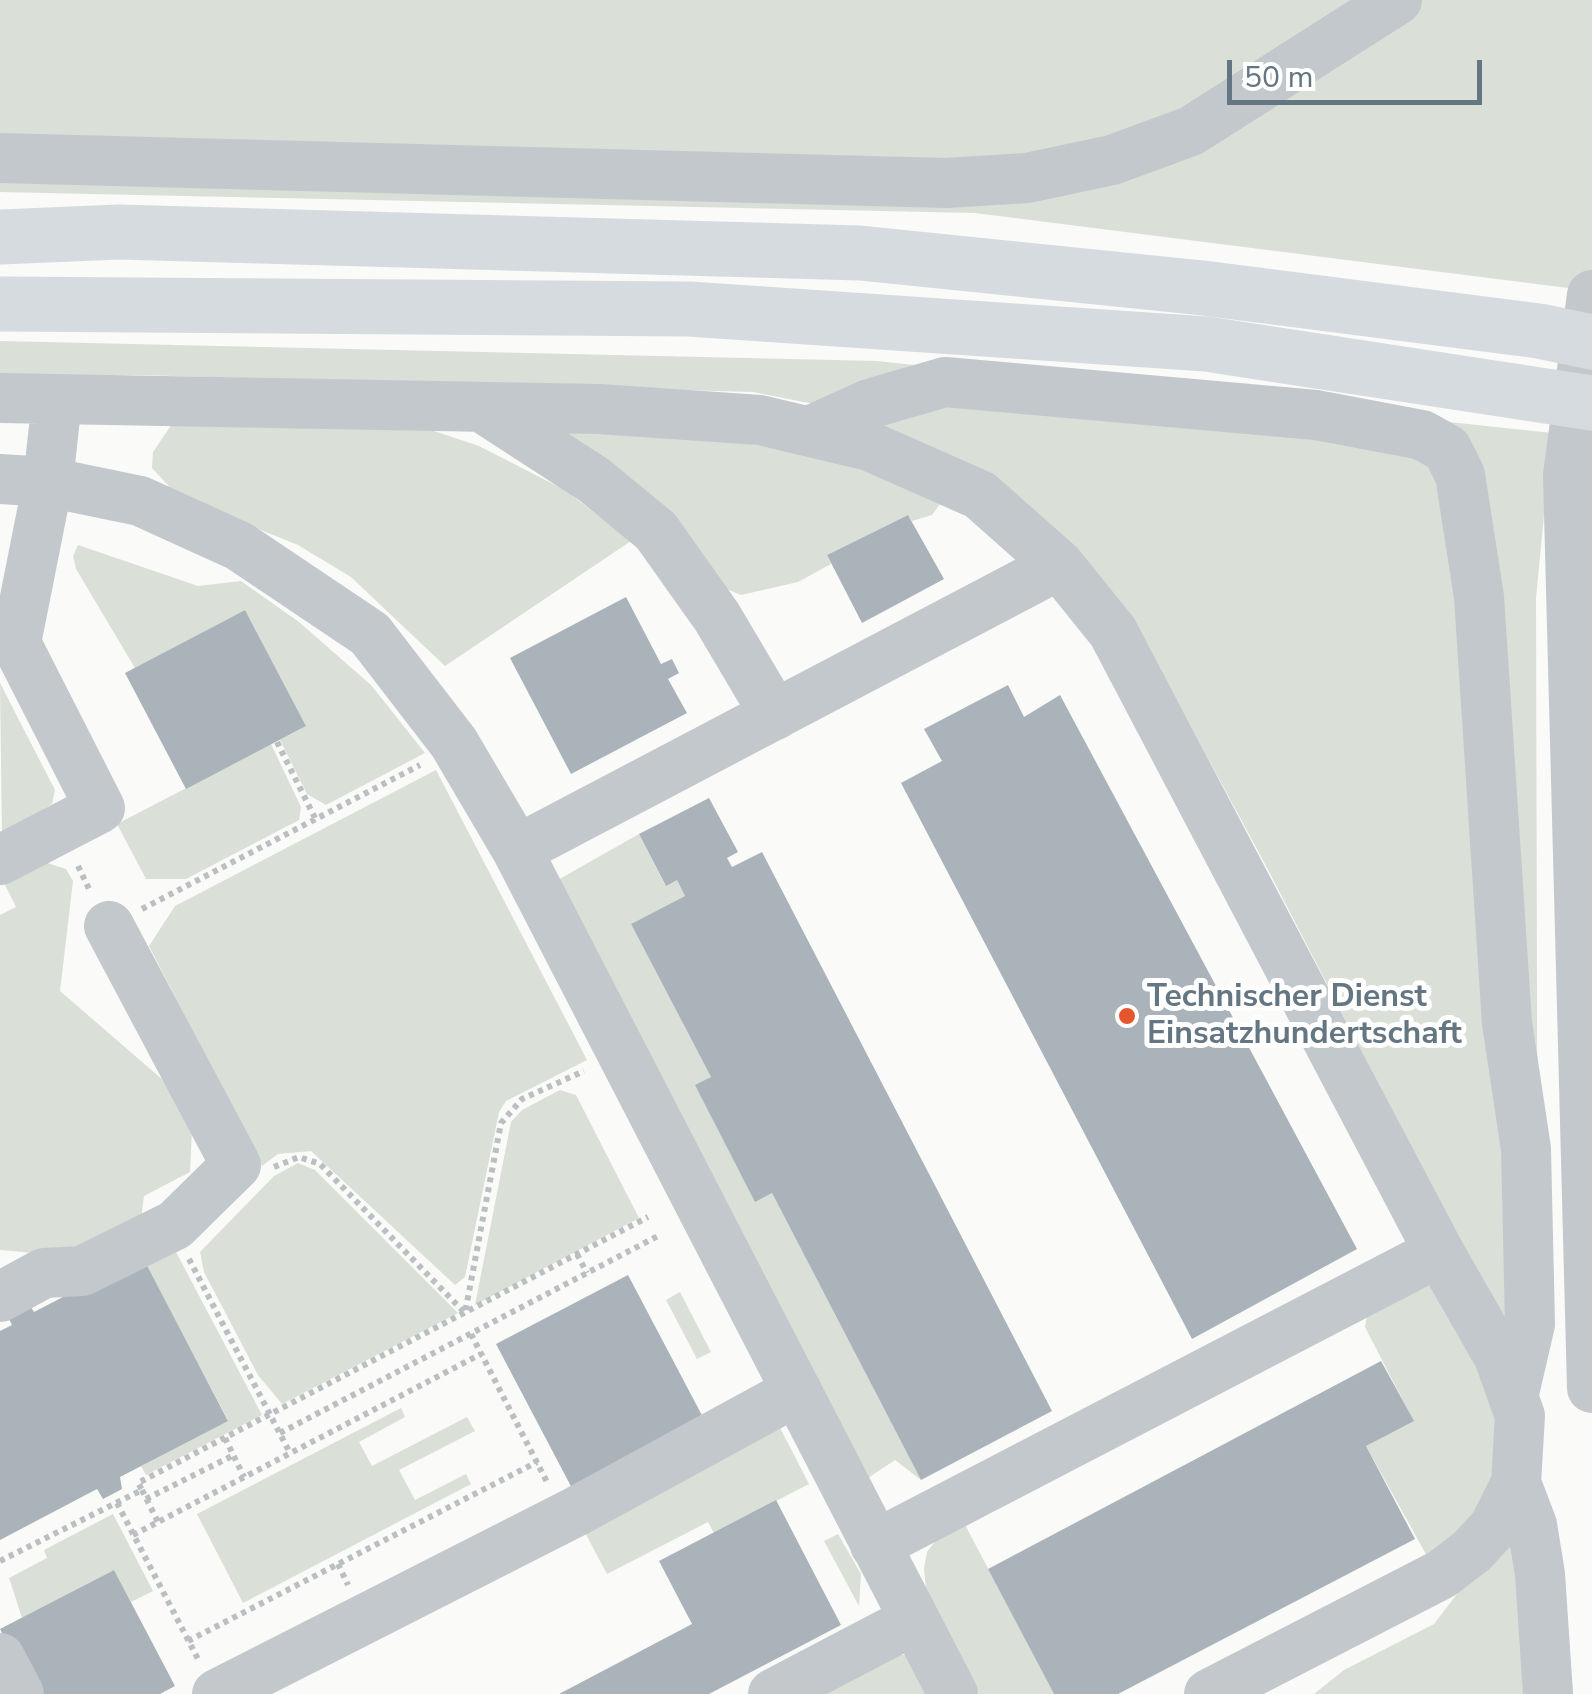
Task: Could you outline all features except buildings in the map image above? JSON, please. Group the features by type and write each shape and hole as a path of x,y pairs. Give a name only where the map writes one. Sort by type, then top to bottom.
{"highway":[{"path":"0,237 119,232 860,253 1203,288 1538,330 1592,342"},
{"path":"0,304 689,309 1206,344 1592,403"}],"street":[{"path":"0,158 926,183 1027,178 1112,160 1191,130 1397,0"},
{"path":"1592,294 1568,475 1592,1388"},
{"path":"814,429 869,404 945,382 1316,415 1404,431 1447,449 1460,475 1479,597 1507,1023 1521,1090 1526,1149 1530,1324 1514,1393"},
{"path":"0,398 688,412 814,429 870,446 980,495 1059,565 1113,632 1439,1252 1499,1356 1514,1393 1522,1434 1516,1483 1494,1526 1442,1574 1208,1694"},
{"path":"0,860 100,808 8,645 24,480 57,399"},
{"path":"486,410 594,480 656,530 718,617 776,715"},
{"path":"24,480 140,501 239,546 370,634 454,743 518,850 953,1694"},
{"path":"518,850 1059,565"},
{"path":"0,1298 44,1272 82,1271 175,1225 236,1165 110,926"},
{"path":"875,1545 1439,1252"},
{"path":"212,1685 565,1517 797,1392"},
{"path":"1516,1483 1532,1525 1540,1574 1548,1694"},
{"path":"773,1694 914,1620"},
{"path":"0,1658 19,1694"}],"path":[{"path":"277,742 316,820"},
{"path":"59,829 110,926 434,758"},
{"path":"465,1313 501,1123 522,1099 599,1064"},
{"path":"260,1180 285,1160 299,1157 320,1164 465,1313"},
{"path":"158,1522 138,1484 648,1217"},
{"path":"280,1433 658,1236"},
{"path":"200,1245 188,1258 290,1453"},
{"path":"577,1254 587,1273"},
{"path":"471,1334 565,1517"},
{"path":"133,1535 481,1354"},
{"path":"225,1438 244,1477"},
{"path":"146,1499 234,1455"},
{"path":"188,1641 537,1462"},
{"path":"0,1561 142,1490"},
{"path":"117,1503 212,1685"}],"shaded area":[{"path":"0,0 1592,0 1592,291 975,213 0,192"},
{"path":"0,341 877,361 1552,433 1536,598 1538,1392 1265,864 1134,621 839,409 753,392 138,375 0,376"},
{"path":"172,424 428,429 479,446 565,490 631,541 445,666 351,577 298,545 179,497 152,468 153,452"},
{"path":"560,425 808,446 940,504 932,515 912,521 908,515 827,555 831,564 798,582 741,595 724,588 567,446"},
{"path":"78,545 198,586 241,581 299,622 371,685 425,753 326,805 307,794 280,740 306,726 245,610 135,668 76,569 73,556"},
{"path":"0,683 55,790 52,804 2,835"},
{"path":"271,744 301,807 299,820 186,879 146,879 117,824"},
{"path":"436,770 587,1060 506,1101 499,1112 465,1277 455,1285 311,1151 278,1154 262,1166 149,946 175,906"},
{"path":"639,834 665,885 677,880 685,896 631,924 711,1077 696,1086 755,1201 772,1193 921,1480 895,1460 868,1478 556,881"},
{"path":"41,861 66,869 73,881 60,991 193,1106 190,1172 144,1196 140,1227 82,1257 0,1250 0,915 16,907 3,881"},
{"path":"560,1090 576,1095 639,1218 475,1305 511,1122 522,1110"},
{"path":"298,1163 315,1170 458,1313 282,1404 258,1375 204,1272 200,1252 274,1176"},
{"path":"176,1252 262,1415 146,1475 141,1466 228,1420 147,1267"},
{"path":"1424,1284 1442,1290 1472,1346 1506,1439 1476,1519 1427,1556 1366,1446 1413,1420 1365,1327 1368,1311"},
{"path":"680,1292 711,1352 697,1359 666,1300"},
{"path":"401,1408 405,1417 359,1442 372,1466 467,1417 475,1431 399,1470 415,1500 466,1474 471,1484 243,1603 197,1514"},
{"path":"778,1424 809,1484 714,1533 708,1522 607,1574 582,1527"},
{"path":"113,1514 153,1591 131,1602 114,1570 22,1618 9,1578 47,1558 44,1550"},
{"path":"962,1519 1054,1694 979,1694 926,1589 927,1552"},
{"path":"1519,1530 1543,1694 1314,1694 1344,1670 1434,1624 1480,1564"},
{"path":"838,1534 861,1574 859,1606 824,1541"},
{"path":"887,1652 916,1657 934,1694 808,1694"}],"place":[{"name":"Technischer Dienst Einsatzhundertschaft","path":"1127,1016"}]}
